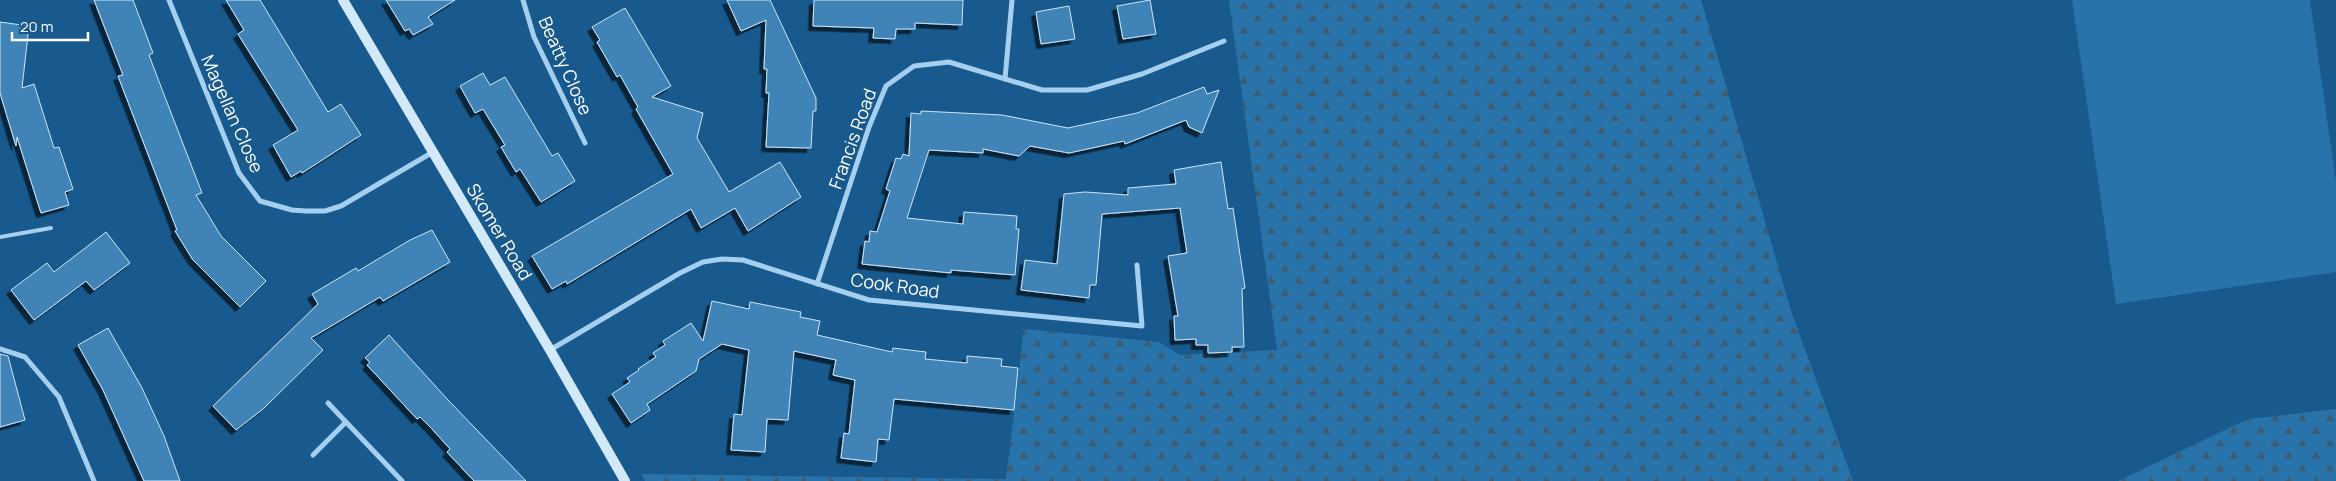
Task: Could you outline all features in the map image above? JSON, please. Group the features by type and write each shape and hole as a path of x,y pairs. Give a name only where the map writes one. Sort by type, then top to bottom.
{"street":[{"name":"Magellan Close","path":"169,0 239,173 260,201 292,210 325,211 341,206 433,152"},
{"name":"Skomer Road","path":"343,0 550,350 625,481"},
{"name":"Beatty Close","path":"523,0 534,37 584,142"},
{"path":"1006,79 1012,0"},
{"name":"Francis Road","path":"817,284 869,127 886,86 914,66 949,62 1042,90 1087,90 1142,74 1224,41"},
{"name":"Cook Road","path":"550,350 680,273 703,262 722,259 743,260 869,300 1142,326 1137,265"},
{"path":"0,349 25,357 59,397 94,481"},
{"path":"328,403 402,481"},
{"path":"313,455 346,422"}],"lane":[{"path":"0,237 51,228"}],"green space":[{"path":"1229,0 1701,0 1791,311 1853,481 645,481 642,474 1006,479 1024,329 1159,342 1180,355 1277,350"},
{"path":"2072,0 2310,0 2336,182 2336,272 2116,304"},
{"path":"2336,409 2336,481 2118,481 2248,419"}],"building":[{"path":"94,0 133,0 153,53 149,55 202,193 196,195 221,236 266,281 240,307 193,260 175,231 177,230 118,76 123,75"},
{"path":"226,0 260,0 328,112 341,104 361,135 302,173 301,171 291,177 273,145 298,130 238,34 244,30"},
{"path":"386,0 455,0 428,17 433,24 413,35 409,29 405,31"},
{"path":"727,0 770,0 816,98 816,111 813,111 811,148 766,147 769,93 766,93 767,69 764,69 766,20 741,31"},
{"path":"814,0 963,0 962,25 915,23 915,29 896,29 895,39 873,38 874,28 813,26"},
{"path":"1150,0 1156,34 1123,39 1117,6"},
{"path":"1069,6 1075,39 1041,44 1036,12"},
{"path":"625,8 671,86 652,97 703,113 697,138 729,192 780,162 801,197 748,231 735,208 701,228 691,209 567,284 566,281 552,289 532,256 673,174 636,109 638,107 620,75 617,77 597,42 600,40 592,27"},
{"path":"0,22 29,26 22,88 34,84 54,148 59,147 73,189 65,192 69,205 41,213 17,137 16,146 0,93"},
{"path":"483,73 490,85 505,77 552,156 558,153 575,181 541,202 520,169 516,172 501,147 505,145 483,109 475,113 460,86"},
{"path":"1204,87 1207,94 1219,90 1202,133 1189,127 1186,120 1125,144 1124,141 1069,153 1030,146 1019,156 983,149 983,153 929,150 907,218 963,224 964,212 1017,216 1016,229 1019,229 1015,275 951,270 951,273 862,264 865,241 869,242 870,231 877,232 890,191 886,189 896,158 901,159 903,154 909,156 911,113 921,114 921,111 1002,115 1068,128 1137,113"},
{"path":"1221,162 1228,209 1233,208 1245,288 1242,289 1244,347 1232,347 1232,352 1208,353 1208,345 1196,345 1196,339 1175,340 1174,316 1178,316 1168,256 1187,253 1180,208 1102,214 1096,285 1090,285 1089,298 1021,290 1025,260 1057,264 1064,194 1085,192 1128,195 1128,188 1176,184 1174,170"},
{"path":"432,230 450,262 383,301 380,297 311,338 323,350 263,409 236,430 213,406 318,304 312,294 356,268 358,271 410,240"},
{"path":"106,232 130,263 94,290 86,281 34,320 11,290 47,263 54,272"},
{"path":"712,301 749,309 750,302 801,312 800,317 820,321 817,335 892,352 893,348 926,352 925,359 967,363 967,356 1002,359 1001,366 1018,368 1014,410 894,399 889,440 878,439 876,462 841,458 844,433 849,434 855,380 833,375 836,360 794,351 788,420 767,419 765,452 731,450 734,414 742,415 749,350 722,344 699,359 696,371 647,404 650,410 631,423 612,394 630,382 627,378 656,357 653,353 665,345 663,341 691,323 703,341"},
{"path":"108,328 142,388 164,436 180,481 144,481 103,390 78,345"},
{"path":"389,335 526,481 474,481 447,452 450,449 433,430 420,417 417,419 367,365 370,362 365,358"},
{"path":"0,354 8,356 25,420 0,427"}]}
